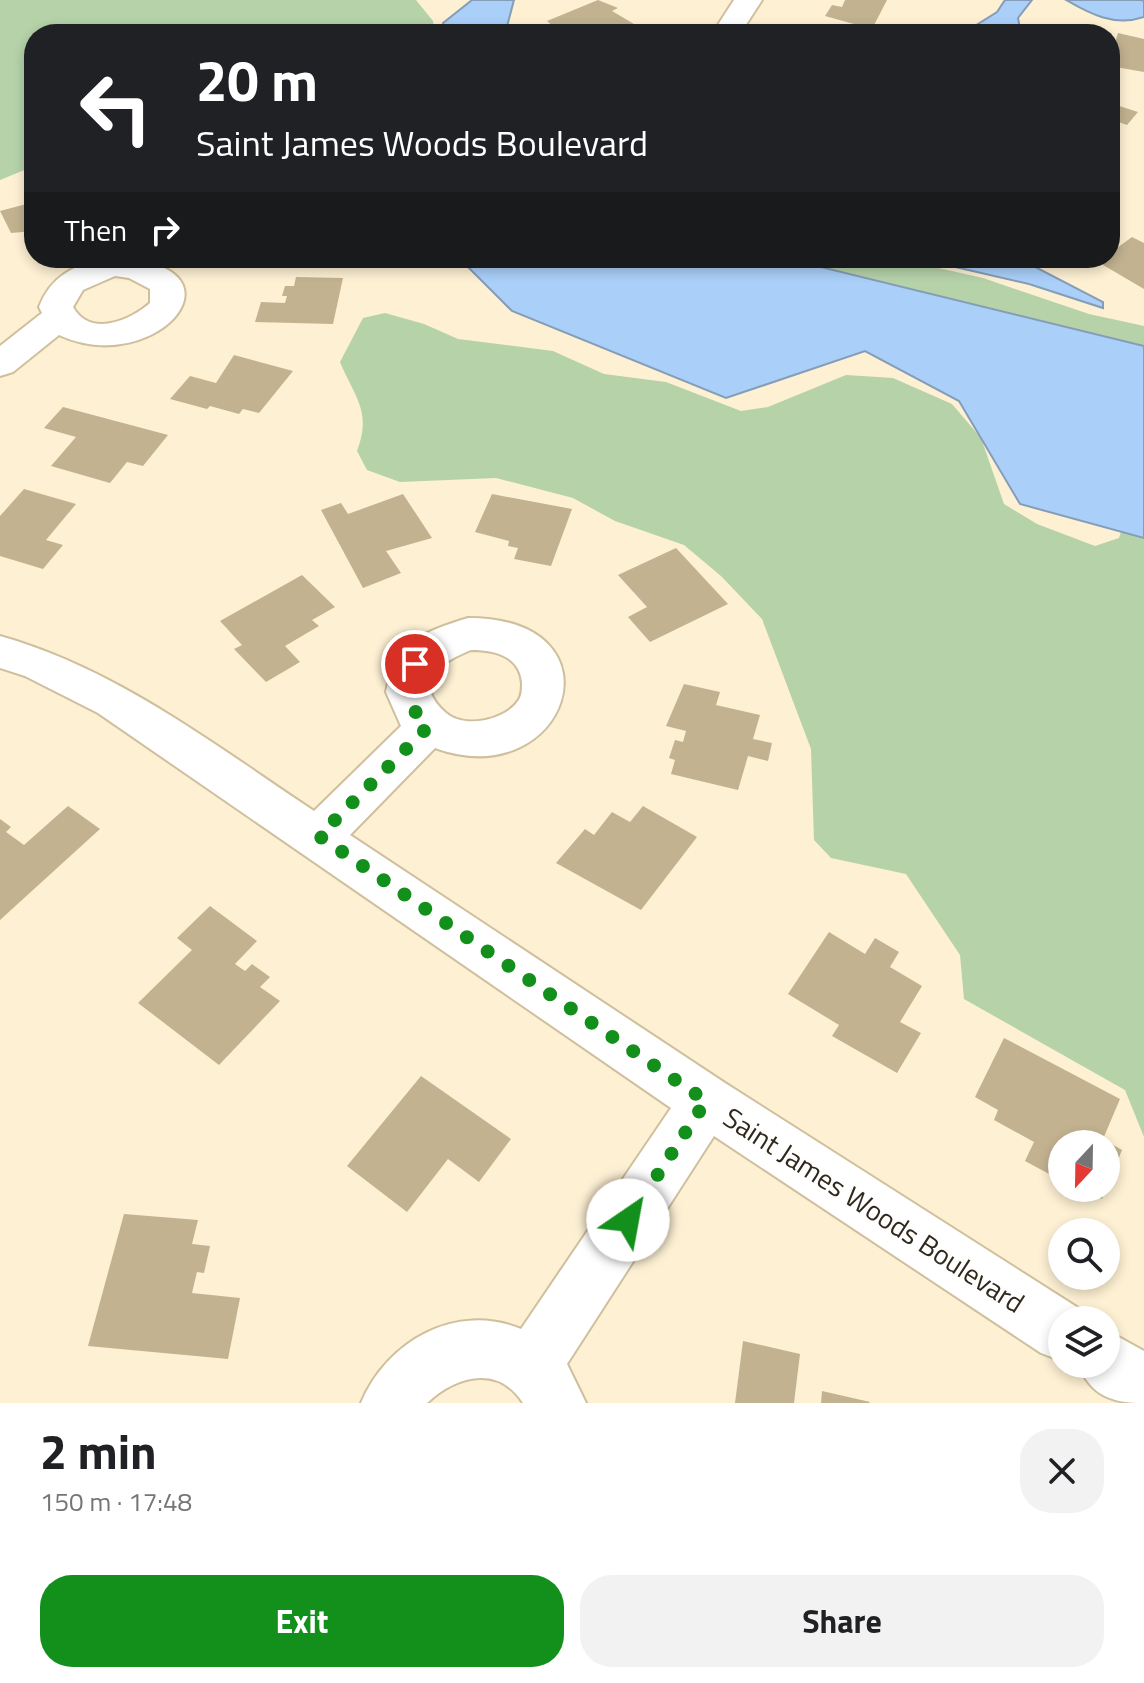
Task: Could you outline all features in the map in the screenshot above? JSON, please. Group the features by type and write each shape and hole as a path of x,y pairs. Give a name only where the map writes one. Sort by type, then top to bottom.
{"street":[{"path":"732,24 748,0"},
{"path":"0,364 59,317"},
{"name":"Saint James Woods Boulevard","path":"0,652 38,663 114,701 319,836 706,1101 1048,1323"},
{"path":"319,836 428,727"},
{"path":"391,1403 400,1386 423,1364 450,1351 479,1346 507,1352 544,1384 706,1101"}],"green space":[{"path":"0,0 416,0 433,21 433,24 24,24 24,170 0,180"},
{"path":"676,268 938,268 983,278 1089,314 1144,326 1144,1137 1125,1090 964,999 960,955 906,874 831,858 814,840 811,749 762,619 721,576 684,545 615,521 573,498 496,478 400,482 367,470 357,451 363,425 360,405 340,362 363,318 385,313 424,324 458,339 553,351 604,374 666,382 741,411 768,407 846,375 893,378 952,404 981,438 1004,504 1037,524 1095,546 1119,538 1133,494 1135,416"}],"water":[{"path":"472,0 514,0 508,24 443,23"},
{"path":"1005,0 1032,0 1018,18 1019,24 978,24 997,12"},
{"path":"1066,0 1141,0 1144,1 1144,17 1113,20"},
{"path":"469,268 825,268 1144,346 1144,538 1020,504 959,401 865,351 726,398 512,311"},
{"path":"960,268 1037,268 1103,302 1103,308 1029,284"}],"building":[{"path":"598,0 618,8 612,11 634,24 550,24 547,21"},
{"path":"845,0 887,0 875,24 854,24 825,16 832,5 842,7"},
{"path":"1120,33 1144,39 1144,72 1120,68"},
{"path":"1120,106 1138,112 1127,125 1120,123"},
{"path":"24,205 24,232 11,233 0,211"},
{"path":"1132,237 1144,243 1144,289 1108,268 1120,268 1120,246"},
{"path":"296,277 343,278 333,324 255,322 261,302 285,303 287,296 282,296 285,286 294,286"},
{"path":"234,355 293,371 259,413 243,409 239,414 210,406 207,409 170,399 190,376 216,383"},
{"path":"63,407 168,435 143,466 127,462 110,483 51,466 76,437 44,428"},
{"path":"24,489 76,504 46,540 63,545 43,569 0,556 0,516"},
{"path":"403,494 432,538 386,551 401,573 363,588 321,510 341,503 348,514"},
{"path":"492,494 572,509 551,566 514,559 518,548 508,546 509,541 475,532"},
{"path":"676,548 728,604 650,642 628,617 647,607 618,575"},
{"path":"302,575 335,607 312,620 319,626 285,646 300,662 266,682 234,649 242,645 220,621"},
{"path":"684,684 720,692 716,705 760,715 753,739 772,743 768,761 748,756 738,790 671,774 675,760 669,758 675,740 683,742 686,731 666,726"},
{"path":"68,806 100,829 0,920 0,819 11,827 6,832 24,845"},
{"path":"643,806 697,837 641,910 556,863 585,829 594,835 612,812 630,822"},
{"path":"210,906 257,941 235,964 245,971 252,964 270,977 260,987 280,1001 219,1065 138,1003 192,950 177,938"},
{"path":"829,932 865,954 875,938 899,952 890,967 922,986 900,1022 921,1033 897,1073 832,1036 839,1025 788,994"},
{"path":"1004,1038 1120,1099 1107,1130 1048,1130 1048,1173 1025,1161 1034,1142 994,1120 998,1110 975,1097"},
{"path":"421,1076 511,1139 479,1182 448,1159 407,1212 347,1166"},
{"path":"124,1214 198,1220 192,1244 210,1246 204,1273 197,1272 192,1293 240,1298 228,1359 88,1346"},
{"path":"743,1341 800,1354 794,1403 735,1403"},
{"path":"822,1391 870,1402 821,1403"}],"route":[{"path":"415,664 408,680 408,697 415,714 428,727 319,836 706,1101 628,1220"}]}
